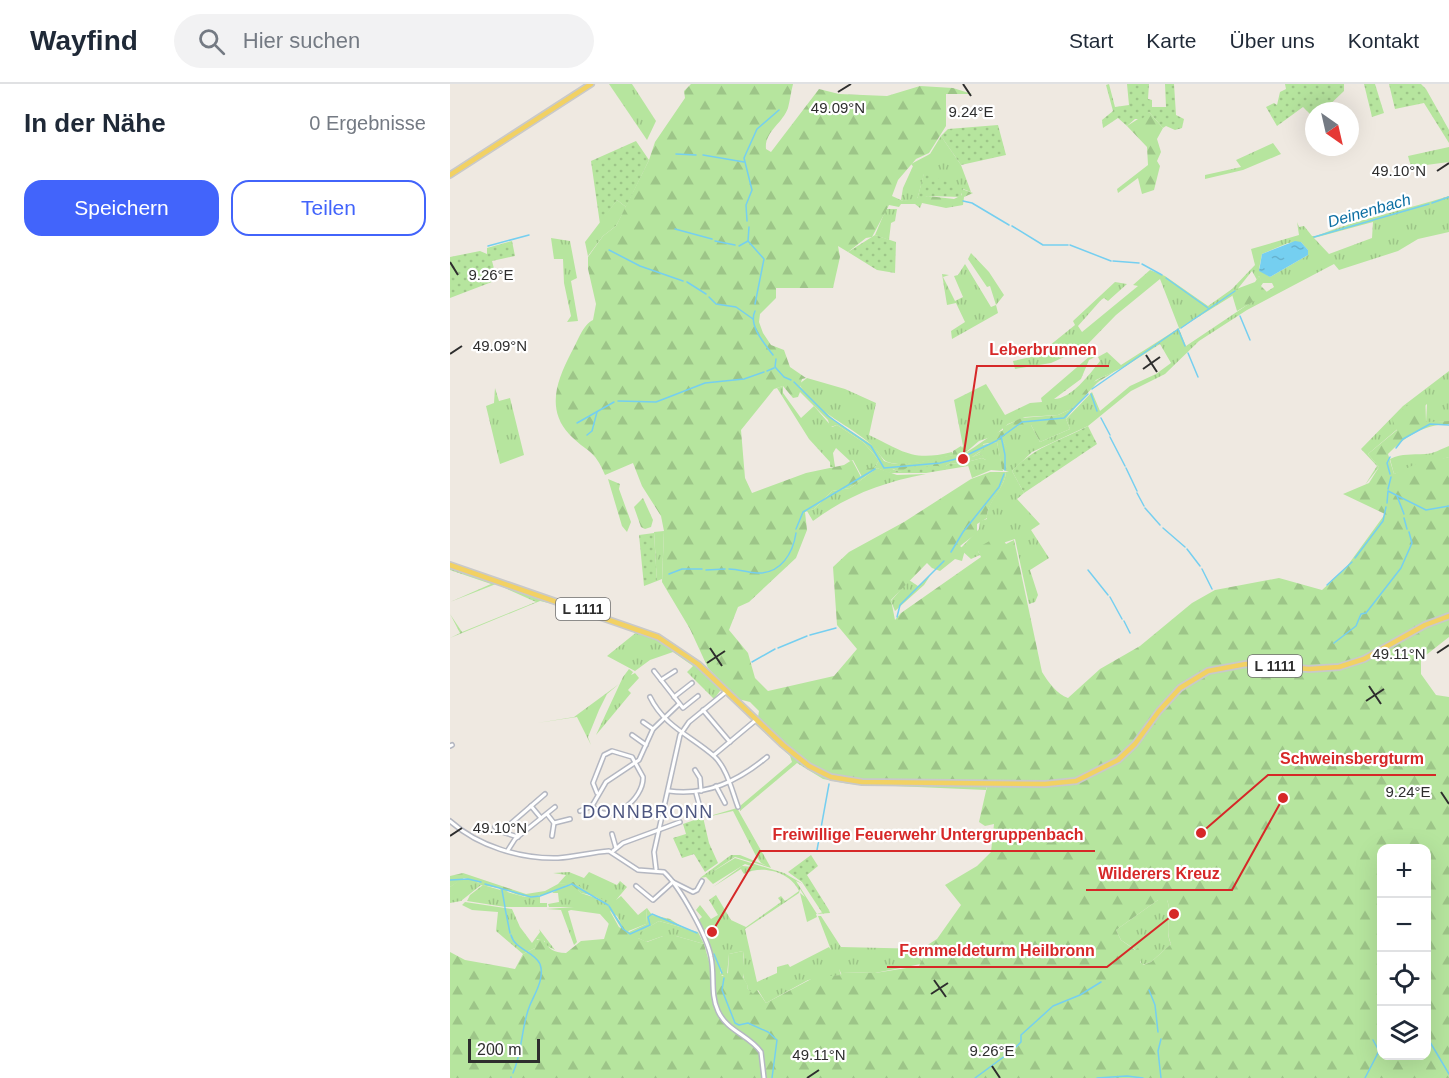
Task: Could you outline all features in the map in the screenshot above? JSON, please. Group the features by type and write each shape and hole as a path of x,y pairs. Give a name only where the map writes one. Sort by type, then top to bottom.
{"main road":[{"path":"450,175 591,84"},
{"name":"L 1111","path":"450,565 644,630 685,654 809,766 846,780 1061,783 1091,776 1118,760 1135,744 1174,693 1193,678 1208,671 1246,664 1309,669 1340,667 1364,659 1431,623 1449,616"}],"street":[{"path":"654,671 683,708 698,696"},
{"path":"661,680 675,671"},
{"path":"674,697 692,683"},
{"path":"656,870 654,852 681,732 727,690"},
{"path":"650,697 662,718 714,755 729,782 738,807"},
{"path":"580,811 592,806 597,793 609,779 636,762 653,729 679,704"},
{"path":"703,710 729,742"},
{"path":"714,755 757,719"},
{"path":"643,722 653,729"},
{"path":"632,735 646,745"},
{"path":"592,806 597,811 608,813 636,800 643,783 642,772 636,762 628,755 612,751 605,754 592,783 597,793"},
{"path":"669,791 696,793 729,782 741,777 767,757"},
{"path":"695,770 701,780 701,791"},
{"path":"716,786 725,802"},
{"path":"696,793 702,814"},
{"path":"501,832 544,794"},
{"path":"531,806 541,818"},
{"path":"508,850 519,837 555,807"},
{"path":"547,814 554,823 552,836"},
{"path":"554,823 570,819"},
{"path":"450,821 468,835 493,847 554,858 612,851 680,822"},
{"path":"495,827 501,832 519,837"},
{"path":"612,834 616,848"},
{"path":"612,851 638,870 664,872 673,882 706,942 712,961 713,998 719,1013 727,1025 761,1052 764,1078"},
{"path":"673,882 693,892 698,890 702,881"},
{"path":"636,886 653,900 673,882"}],"green space":[{"path":"609,84 632,84 656,121 647,140"},
{"path":"691,84 793,84 786,113 766,143 766,149 771,152 819,89 839,94 887,96 920,86 953,88 972,94 946,94 946,126 929,153 916,159 898,180 892,196 903,201 928,196 954,199 962,195 962,189 973,193 964,197 963,205 946,208 922,203 920,208 915,204 901,204 899,207 889,205 872,237 866,238 848,252 838,246 840,257 833,288 776,288 776,298 760,314 759,322 771,345 784,350 790,367 806,378 802,379 800,386 835,421 874,446 884,461 900,464 928,460 953,455 953,451 961,446 965,453 1003,430 1003,427 1021,418 1058,415 1071,409 1090,384 1116,370 1097,383 1068,416 1066,419 1070,429 1040,442 1031,425 1025,425 1017,427 1001,438 1009,450 1006,471 1002,469 997,442 983,444 984,449 972,457 981,454 989,461 982,458 967,462 965,465 950,463 946,466 913,467 900,472 893,469 889,473 877,468 850,488 832,491 814,509 805,512 807,530 796,558 749,602 738,607 729,630 748,653 755,678 768,691 834,676 857,649 837,625 833,567 849,552 904,522 971,479 990,472 1006,472 1005,478 989,508 987,518 977,524 977,533 960,546 965,550 962,561 955,559 940,571 927,563 891,600 895,620 901,613 981,557 979,547 1000,535 1006,544 1014,540 1042,672 1057,691 1068,698 1100,669 1140,646 1192,603 1215,590 1279,578 1322,590 1345,569 1385,514 1343,494 1369,483 1379,467 1368,454 1397,430 1392,419 1425,390 1426,422 1449,421 1449,424 1423,429 1401,442 1388,454 1394,474 1414,465 1449,457 1449,637 1421,659 1421,674 1436,695 1449,697 1449,1078 450,1078 450,952 465,960 515,969 523,954 535,948 536,940 543,939 552,949 566,953 581,941 604,939 609,923 621,928 610,910 629,932 646,924 647,908 652,915 670,919 684,928 659,921 639,933 638,938 647,942 663,936 676,936 704,944 710,965 715,964 722,969 720,973 722,976 728,973 729,954 743,951 743,977 747,988 753,994 757,990 766,1003 815,977 841,975 842,972 875,973 919,966 929,944 937,939 961,905 945,885 977,866 991,852 994,824 985,826 979,822 988,782 873,782 830,774 813,767 798,756 758,717 759,711 750,702 738,699 708,668 690,629 662,582 664,531 661,516 642,486 633,463 605,475 590,452 569,434 558,415 556,394 558,384 583,330 593,320 596,304 588,269 588,257 603,236 616,226 649,160 655,142 685,98 684,91","holes":["783,386 793,398 798,397 800,392 828,420 830,427 837,425 863,442 879,460 875,467 866,469 868,472 861,477 852,460 844,465 806,473 752,493 745,478 741,430 774,389","1158,900 1167,900 1169,905 1168,933 1171,944 1151,962 1143,965 1140,962 1144,954 1138,948 1135,950 1121,940 1116,930"]},
{"path":"1109,84 1115,107 1129,105 1127,84 1149,84 1148,99 1152,100 1152,107 1166,107 1165,84 1174,84 1176,115 1184,119 1182,128 1175,130 1166,126 1163,128 1149,112 1142,119 1135,119 1127,126 1118,118 1103,128 1102,120 1113,111 1106,85"},
{"path":"1285,84 1344,84 1344,91 1332,102 1305,102 1305,109 1303,107 1277,126 1266,107 1274,103 1277,105 1280,92 1286,89"},
{"path":"1364,84 1375,84 1384,113 1372,117"},
{"path":"1389,84 1421,84 1449,130 1449,143 1424,103 1395,109"},
{"path":"1149,112 1163,128 1157,139 1161,152 1157,161 1160,166 1154,190 1142,194 1138,178 1118,193 1117,189 1148,165 1147,147 1127,126"},
{"path":"998,125 1006,155 961,165 941,136 948,129"},
{"path":"941,136 961,165 971,192 924,174 917,200 901,200 903,188 913,166 911,164 930,154"},
{"path":"636,141 649,160 626,207 617,200 600,224 591,161"},
{"path":"1273,143 1281,154 1243,170 1205,179 1205,175 1241,167 1236,160"},
{"path":"1449,147 1449,162 1411,167 1408,156"},
{"path":"924,173 963,188 961,197 928,196 917,200"},
{"path":"1449,196 1449,232 1418,239 1398,251 1339,270 1334,264 1247,310 1199,341 1165,374 1131,391 1088,426 1032,452 1012,471 1024,493 1017,499 1040,524 1031,530 1049,558 1030,570 1038,595 1035,602 1029,604 1015,539 978,551 980,555 971,559 960,549 979,529 980,521 987,519 989,507 1006,472 1009,472 1006,471 1007,448 1001,438 1021,425 1031,425 1040,442 1070,429 1066,419 1092,392 1100,411 1130,386 1156,374 1171,363 1160,344 1126,366 1096,380 1071,409 1058,415 1025,417 1008,424 994,436 979,441 965,453 961,450 963,446 954,400 986,384 1005,415 1030,403 1042,402 1041,398 1090,356 1095,357 1089,360 1081,379 1054,399 1060,398 1086,379 1100,361 1098,357 1107,352 1121,365 1179,328 1160,279 1116,315 1084,348 1051,363 1015,369 1013,361 1049,353 1049,346 1075,325 1073,321 1115,282 1127,284 1108,301 1104,298 1101,300 1078,326 1082,332 1138,286 1133,285 1150,270 1165,276 1208,306 1232,289 1255,265 1251,249 1299,235 1297,222 1299,227 1304,226 1312,236 1316,236","holes":["1373,222 1372,238 1329,254 1314,238","1301,242 1308,250 1308,255 1270,277 1259,269 1262,254 1288,243","1252,271 1257,280 1259,276 1262,283 1272,283 1274,287 1186,346 1179,329 1232,296"]},
{"path":"617,200 626,207 616,226 603,236 588,256 585,242"},
{"path":"886,209 897,209 895,221 891,223 889,240 875,235"},
{"path":"875,235 896,242 895,273 877,270 848,252"},
{"path":"551,238 570,241 577,278 571,281 578,321 567,322 571,316 564,283 563,259 554,259"},
{"path":"512,241 515,256 492,261 497,280 450,298 450,257 480,251 487,254 487,248"},
{"path":"971,253 989,272 1004,295 996,305 990,286 987,287 968,259"},
{"path":"965,264 991,307 996,305 998,313 952,339 951,331 965,322 956,303 947,305 942,274 949,275 943,277 955,301 963,297 954,276 958,275"},
{"path":"1259,276 1263,283 1261,286 1268,293 1237,311 1231,291 1255,282"},
{"path":"1449,371 1449,421 1426,423 1427,404 1368,454 1379,467 1365,485 1377,466 1361,449 1403,406"},
{"path":"807,378 845,389 876,403 869,435 908,453 927,456 952,452 954,455 903,464 886,461 873,446 825,412 807,395 799,384"},
{"path":"783,386 783,393 801,418 814,406 832,427 837,425 863,442 879,460 875,467 862,477 853,460 850,461 836,448 833,453 835,467 830,467 830,462 809,439 777,388"},
{"path":"495,388 499,401 510,398 524,455 500,464 486,406 494,403"},
{"path":"1088,426 1097,444 1024,493 1012,471 1038,450"},
{"path":"997,442 1003,471 991,470 972,478 967,462 982,458 986,460 981,454 972,457 980,452 982,445"},
{"path":"1449,446 1449,457 1394,474 1390,459 1403,455 1431,453"},
{"path":"967,462 968,466 926,473 889,473 892,469 900,472 910,466 946,466 950,463 965,465"},
{"path":"877,468 897,475 926,474 867,491 813,521 807,511 814,509 832,491 850,488"},
{"path":"608,479 620,484 619,489 631,522 627,532 622,526"},
{"path":"643,498 653,520 651,527 645,529 641,527 634,507"},
{"path":"664,531 662,579 657,581 654,532"},
{"path":"654,533 657,581 644,586 639,535"},
{"path":"450,566 565,607 540,601 450,638 460,633 450,614 462,632 536,602 496,584 450,602 491,584 450,570"},
{"path":"930,576 924,585 895,611 891,601 909,580 918,586"},
{"path":"572,608 647,633 681,652 720,687 720,691 714,699 687,672 693,666 673,652 650,660 635,671 607,656 638,631"},
{"path":"629,669 633,672 631,675 635,673 639,678 628,690 631,693 596,735 623,677"},
{"path":"619,684 607,694 599,710 588,737 591,745 577,717 537,723 574,717"},
{"path":"756,720 767,730 987,785 986,790 849,784 823,779 797,763 740,811 740,806 792,762 790,756 753,722"},
{"path":"737,808 771,868 735,857 709,874 735,858 784,873 803,884 796,881 817,914 817,917 807,922 800,893 805,897 800,889 799,893 745,929 757,982 777,973 777,967 788,964 790,967 829,947 831,950 818,916 821,916 841,947 927,949 922,954 921,964 875,973 843,972 842,975 839,969 841,975 808,980 766,1003 758,990 753,995 747,988 743,973 743,951 729,954 727,975 720,975 722,969 713,965 705,938 715,932 713,927 701,931 696,922 702,917 696,910 700,905 711,919 718,915 709,900 716,895 731,920 746,927 781,902 778,898 781,896 785,901 799,891 790,879 768,870 751,871 744,874 741,869 713,887 742,866 754,867 745,864 713,884 706,877 700,878 731,855 740,855 767,866 761,863 756,856 733,811 703,818"},
{"path":"703,817 709,843 718,863 705,872 694,854 682,858 673,838 686,834 683,824"},
{"path":"811,855 818,866 807,875 829,910 823,914 802,882 788,872"},
{"path":"569,872 584,878 589,872 617,885 620,881 627,887 616,900 621,896 638,915 647,908 646,924 626,932 617,916 610,911 620,929 609,924 600,914 571,910 568,911 577,942 574,945 561,910 546,909 574,907 549,907 548,904 559,902 558,893 552,893 562,886 573,885 581,893 605,901 587,893 575,883 558,884 566,875 553,873"},
{"path":"463,873 526,894 545,891 558,884 574,882 600,898 608,905 595,896 581,893 571,884 533,897 509,891 503,893 499,888 480,885 478,882 464,878 450,887 450,876"},
{"path":"461,879 475,880 481,885 461,901 450,903 450,887"},
{"path":"483,885 525,897 540,896 540,903 547,903 547,907 505,907 467,901 470,895"},
{"path":"1158,900 1167,900 1169,906 1168,933 1171,944 1151,962 1142,965 1136,950 1121,940 1116,930"},
{"path":"465,902 512,909 520,927 532,943 540,932 539,929 555,950 545,945 545,941 537,939 535,948 523,954 496,931 498,912 472,910 462,905"},
{"path":"659,921 698,932 704,944 676,936 663,936 646,942 638,938 638,933"}],"water":[{"path":"1295,241 1301,242 1308,250 1308,255 1270,277 1259,271 1262,254"}],"waterway":[{"name":"Deinenbach","path":"747,221 746,205 752,190 744,158 757,129 779,110"},
{"path":"676,154 696,155"},
{"path":"703,155 744,162"},
{"name":"Deinenbach","path":"1432,203 1449,197"},
{"path":"963,201 972,203 1009,225"},
{"name":"Deinenbach","path":"1314,237 1429,204"},
{"path":"1012,226 1043,245 1068,245"},
{"name":"Deinenbach","path":"749,227 748,241 764,259 755,304"},
{"path":"675,229 712,239"},
{"path":"488,246 529,235"},
{"path":"715,241 735,245"},
{"path":"739,246 748,241"},
{"path":"1070,245 1111,261"},
{"path":"609,250 640,266 683,281"},
{"path":"1113,261 1139,263"},
{"path":"1142,264 1162,275"},
{"path":"1166,278 1208,308"},
{"path":"687,282 706,294"},
{"name":"Deinenbach","path":"1181,328 1235,291"},
{"path":"709,297 716,304 736,307 753,319"},
{"name":"Deinenbach","path":"755,311 753,317 756,329 773,355"},
{"path":"1240,316 1250,340"},
{"path":"1178,329 1185,346"},
{"name":"Deinenbach","path":"1092,389 1177,330"},
{"path":"1188,353 1198,377"},
{"name":"Deinenbach","path":"776,359 775,367 784,377 791,380"},
{"path":"767,371 774,368"},
{"path":"618,401 656,402 705,383 744,379 764,372"},
{"name":"Deinenbach","path":"794,382 828,416 871,446 884,468 940,463 964,457"},
{"name":"Deinenbach","path":"967,455 996,441 1022,422 1064,418 1088,394"},
{"path":"1091,394 1097,411"},
{"path":"577,423 614,402"},
{"path":"587,435 592,431 597,412"},
{"path":"1101,418 1110,435"},
{"path":"1396,448 1403,439 1430,424 1449,425"},
{"path":"1001,436 1005,470"},
{"path":"1110,437 1125,466"},
{"path":"1390,457 1387,463 1390,474"},
{"path":"1126,468 1137,491"},
{"path":"796,529 803,512 875,469"},
{"path":"951,552 963,532 999,487 1004,474"},
{"path":"1388,489 1391,477"},
{"path":"1387,503 1388,491 1426,510 1449,506"},
{"path":"1137,493 1144,506"},
{"path":"1397,496 1404,514"},
{"path":"1355,558 1383,521 1386,507"},
{"path":"1145,508 1160,525"},
{"path":"1404,518 1407,529"},
{"path":"1163,528 1185,547"},
{"path":"1334,643 1356,626 1361,614 1366,613 1401,568 1412,543 1409,532"},
{"path":"729,569 757,573 773,570 789,555 796,533"},
{"path":"1187,549 1200,566"},
{"path":"897,617 900,605 944,561"},
{"path":"1327,585 1352,562"},
{"path":"669,574 682,569 702,569"},
{"path":"706,570 725,569"},
{"path":"1202,569 1212,589"},
{"path":"1088,570 1108,595"},
{"path":"1110,597 1122,619"},
{"path":"1124,621 1130,633"},
{"path":"810,635 836,628"},
{"path":"778,648 807,636"},
{"path":"752,662 775,649"},
{"path":"817,850 829,784"},
{"path":"450,880 468,879 481,882"},
{"path":"485,884 531,897 572,884 608,905"},
{"path":"502,890 505,907"},
{"path":"609,906 623,929 630,934 650,925 648,917 652,914 697,933"},
{"path":"505,908 510,933"},
{"path":"511,935 516,944 534,956 541,969 539,985 527,1013 519,1056 513,1073"},
{"path":"714,954 722,973"},
{"path":"724,978 722,990 735,1023 739,1025 748,1023 768,1032 777,1040 772,1078"},
{"path":"1016,1047 1021,1042 1021,1035 1053,1006 1080,995 1101,982"},
{"path":"1149,990 1155,1005 1158,1032"},
{"path":"1161,1039 1158,1051 1161,1078"},
{"path":"1365,1078 1379,1051 1373,1040"},
{"path":"1431,1044 1449,1074"},
{"path":"975,1078 1013,1050"},
{"path":"1097,1078 1127,1076 1143,1078"}],"place":[{"name":"Leberbrunnen","path":"963,459"},
{"name":"Wilderers Kreuz","path":"1283,798"},
{"name":"Schweinsbergturm","path":"1201,833"},
{"name":"Fernmeldeturm Heilbronn","path":"1174,914"},
{"name":"Freiwillige Feuerwehr Untergruppenbach","path":"712,932"}],"district":[{"name":"DONNBRONN","path":"648,812"}]}
